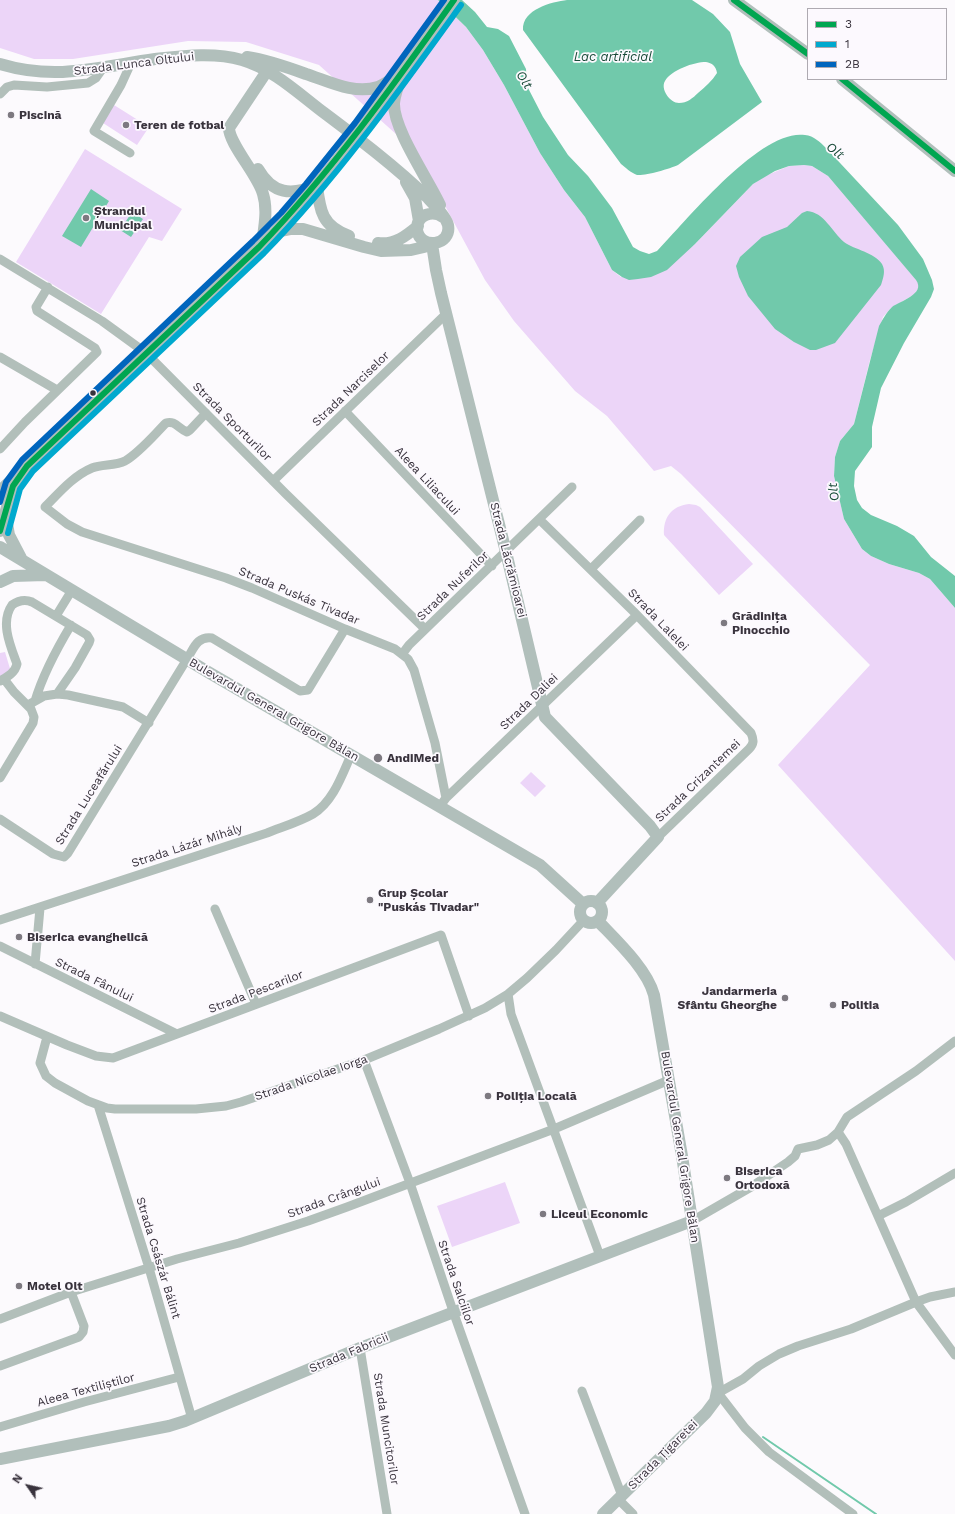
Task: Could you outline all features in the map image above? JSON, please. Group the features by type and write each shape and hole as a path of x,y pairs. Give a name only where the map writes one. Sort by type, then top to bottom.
{"main road":[{"path":"0,491 275,232 317,186 366,122 454,0"},
{"path":"734,0 807,53"},
{"path":"224,56 247,56 264,60 340,86 358,90 377,87 404,70"},
{"name":"Strada Lunca Oltului","path":"0,64 22,70 47,73 103,68 179,57 224,56 241,60 267,71 362,142 424,194 445,219"},
{"path":"241,60 254,74 257,85"},
{"path":"275,232 290,229 303,229 381,251 418,249 431,243 441,241 447,234 448,225 438,201 397,119 394,102 404,70"},
{"path":"262,244 265,211 263,194 256,179 231,137 229,128 267,71"},
{"path":"843,80 955,171"},
{"path":"237,115 236,127 240,138 261,174 271,186 277,189 292,192 317,186"},
{"path":"400,173 415,198 419,235 422,239 431,243"},
{"path":"317,186 319,205 323,217 330,226 346,235 375,243 389,243 404,237 426,215 430,213 435,213 445,219"},
{"name":"Strada Lăcrămioarei","path":"431,243 446,314 506,552 545,717 650,826 658,837"},
{"path":"0,531 16,481 27,466"},
{"path":"5,513 9,535 21,560"},
{"name":"Bulevardul General Grigore Bălan","path":"0,547 187,659 352,755 443,802 540,865 582,904"},
{"path":"0,582 7,578 21,575 48,575"},
{"path":"597,903 658,837"},
{"path":"588,901 597,903 602,912 598,921 590,924 583,921 579,911 582,904 588,901"},
{"name":"Bulevardul General Grigore Bălan","path":"598,921 639,967 652,988 692,1221 718,1382 718,1393"},
{"name":"Strada Fabricii","path":"1,1456 169,1426 192,1419 360,1348 453,1311 692,1221"},
{"name":"Strada Țigaretei","path":"603,1514 706,1413 718,1393"}],"street":[{"path":"130,153 94,131 121,85 131,63"},
{"path":"0,94 7,87 14,85 46,87 88,83 96,78 103,68"},
{"name":"Strada Sporturilor","path":"0,258 102,321 146,353 273,481 426,630"},
{"path":"0,449 97,350 37,311 36,307 48,287"},
{"name":"Strada Narciselor","path":"273,481 446,314"},
{"path":"0,357 57,390"},
{"name":"Aleea Liliacului","path":"345,411 492,566"},
{"name":"Strada Puskás Tivadar","path":"206,413 187,432 183,431 174,423 166,423 123,462 97,467 82,473 67,485 45,507 67,524 82,532 226,578 345,629 386,644 403,654 412,665 435,743 443,802"},
{"name":"Strada Nuferilor","path":"403,654 572,487"},
{"name":"Strada Lalelei","path":"540,520 637,615 751,733 753,741"},
{"path":"591,569 640,520"},
{"path":"56,616 72,590"},
{"path":"31,703 14,692 2,680 13,672 17,664 2,635 2,620 7,609 20,600 27,600 56,616 87,635 90,640 76,668 57,694"},
{"name":"Strada Daliei","path":"443,802 637,615"},
{"path":"0,778 33,723 31,703 71,625"},
{"name":"Strada Luceafărului","path":"0,818 36,843 59,856 64,857 68,853 187,659 201,639 206,637 212,638 300,691 308,690 345,629"},
{"path":"31,703 44,696 57,694 76,696 123,706 149,723"},
{"name":"Strada Crizantemei","path":"658,837 749,749 753,741"},
{"name":"Strada Lázár Mihály","path":"0,920 267,833 305,818 327,801 341,778 352,755"},
{"path":"35,964 40,908"},
{"path":"215,909 256,1004"},
{"name":"Strada Nicolae Iorga","path":"47,1037 40,1063 46,1076 67,1090 98,1105 115,1109 196,1109 226,1106 263,1095 364,1060 469,1016 498,1001 542,964 583,921"},
{"name":"Strada Pescarilor","path":"0,1016 47,1037 96,1056 113,1058 441,935 469,1016"},
{"name":"Strada Fânului","path":"0,946 177,1034"},
{"path":"508,994 511,1014 600,1256"},
{"path":"498,1001 511,1014"},
{"path":"692,1221 751,1187 788,1162 795,1156 798,1149 817,1145 829,1140 838,1132 847,1117 916,1071 955,1041"},
{"name":"Strada Salciilor","path":"364,1060 410,1183 453,1311 525,1514"},
{"name":"Strada Crângului","path":"0,1319 71,1292 239,1243 308,1221 554,1130 669,1080"},
{"name":"Strada Császár Bálint","path":"98,1105 149,1268 192,1419"},
{"path":"838,1132 846,1144 916,1302 955,1354"},
{"path":"878,1216 955,1173"},
{"path":"0,1366 79,1337 83,1332 84,1326 71,1292"},
{"path":"853,1514 769,1452 745,1428 718,1393 743,1379 759,1366 779,1354 798,1346 851,1329 930,1297 955,1292"},
{"name":"Strada Muncitorilor","path":"360,1348 387,1514"},
{"name":"Aleea Textiliștilor","path":"0,1427 84,1402 179,1377"},
{"path":"582,1391 620,1497 633,1514"}],"shaded area":[{"path":"0,0 438,0 466,27 483,50 504,85 540,153 564,190 585,217 612,270 621,277 680,256 695,244 753,184 765,176 789,166 804,165 812,166 828,176 919,283 919,287 915,294 891,308 883,317 870,360 854,424 840,441 835,457 834,476 844,519 862,549 871,556 889,564 919,573 930,579 955,608 955,961 778,765 870,665 681,474 671,466 654,471 607,416 575,391 514,321 485,280 416,152 319,65 246,42 188,41 73,59 34,59 0,48"},
{"name":"Teren de fotbal","path":"114,105 149,127 137,145 103,123"},
{"path":"85,149 182,209 162,241 149,237 101,314 16,262"},
{"path":"689,504 700,507 753,564 719,595 664,535 665,523 669,514 677,507"},
{"path":"5,652 11,672 0,678 0,653"},
{"path":"531,772 546,786 535,797 520,783"},
{"path":"505,1182 520,1223 452,1247 437,1206"}],"water":[{"name":"Olt","path":"438,0 462,0 475,12 487,27 498,29 509,36 526,69 527,86 543,117 568,155 588,176 612,208 633,247 640,251 649,254 657,251 725,179 767,146 787,137 805,135 814,138 826,148 898,225 923,259 932,280 934,289 881,388 872,427 872,447 855,471 854,486 857,500 862,508 871,515 897,526 914,536 931,557 955,576 955,608 930,579 919,573 889,564 871,556 862,549 844,519 834,476 835,457 840,441 854,424 879,326 892,307 915,293 918,289 918,285 916,280 828,176 812,166 804,165 789,166 775,171 753,184 695,244 667,270 651,277 629,280 622,277 612,270 585,217 564,190 540,153 504,85 483,50 466,27"},
{"name":"Lac artificial","path":"692,0 713,14 730,32 740,64 762,102 678,165 651,173 641,175 635,174 621,164 523,30 527,17 533,12 546,5 561,1","holes":["706,62 715,67 717,73 713,79 687,101 679,103 672,101 664,88 665,81 668,77 677,70 689,65"]},
{"name":"Ștrandul Municipal","path":"91,189 109,201 81,247 62,236"},
{"path":"807,211 813,212 823,219 848,245 879,260 884,269 881,285 835,343 816,350 810,350 794,342 775,329 748,296 739,277 736,266 740,257 762,237 787,227 802,213"},
{"path":"132,212 143,219 131,237 120,230"}],"waterway":[{"path":"763,1437 876,1514"}],"transit line":[{"name":"2B","path":"0,502 6,482 22,460 281,213 355,123 444,0"},
{"name":"3","path":"0,531 13,486 27,466 259,247 286,218 361,127 454,0"},
{"name":"3","path":"734,0 807,53"},
{"name":"1","path":"8,533 20,489 33,471 264,253 291,224 343,164 461,5"},
{"name":"3","path":"843,80 955,171"}],"place":[{"name":"Piscină","path":"11,115"},
{"name":"Teren de fotbal","path":"126,125"},
{"name":"Ștrandul Municipal","path":"86,218"},
{"name":"Grădinița Pinocchio","path":"724,623"},
{"name":"AndiMed","path":"378,758"},
{"name":"Grup Școlar \"Puskás Tivadar\"","path":"370,900"},
{"name":"Biserica evanghelică","path":"19,937"},
{"name":"Jandarmeria Sfântu Gheorghe","path":"785,998"},
{"name":"Politia","path":"833,1005"},
{"name":"Poliția Locală","path":"488,1096"},
{"name":"Biserica Ortodoxă","path":"727,1178"},
{"name":"Liceul Economic","path":"543,1214"},
{"name":"Motel Olt","path":"19,1286"}]}
